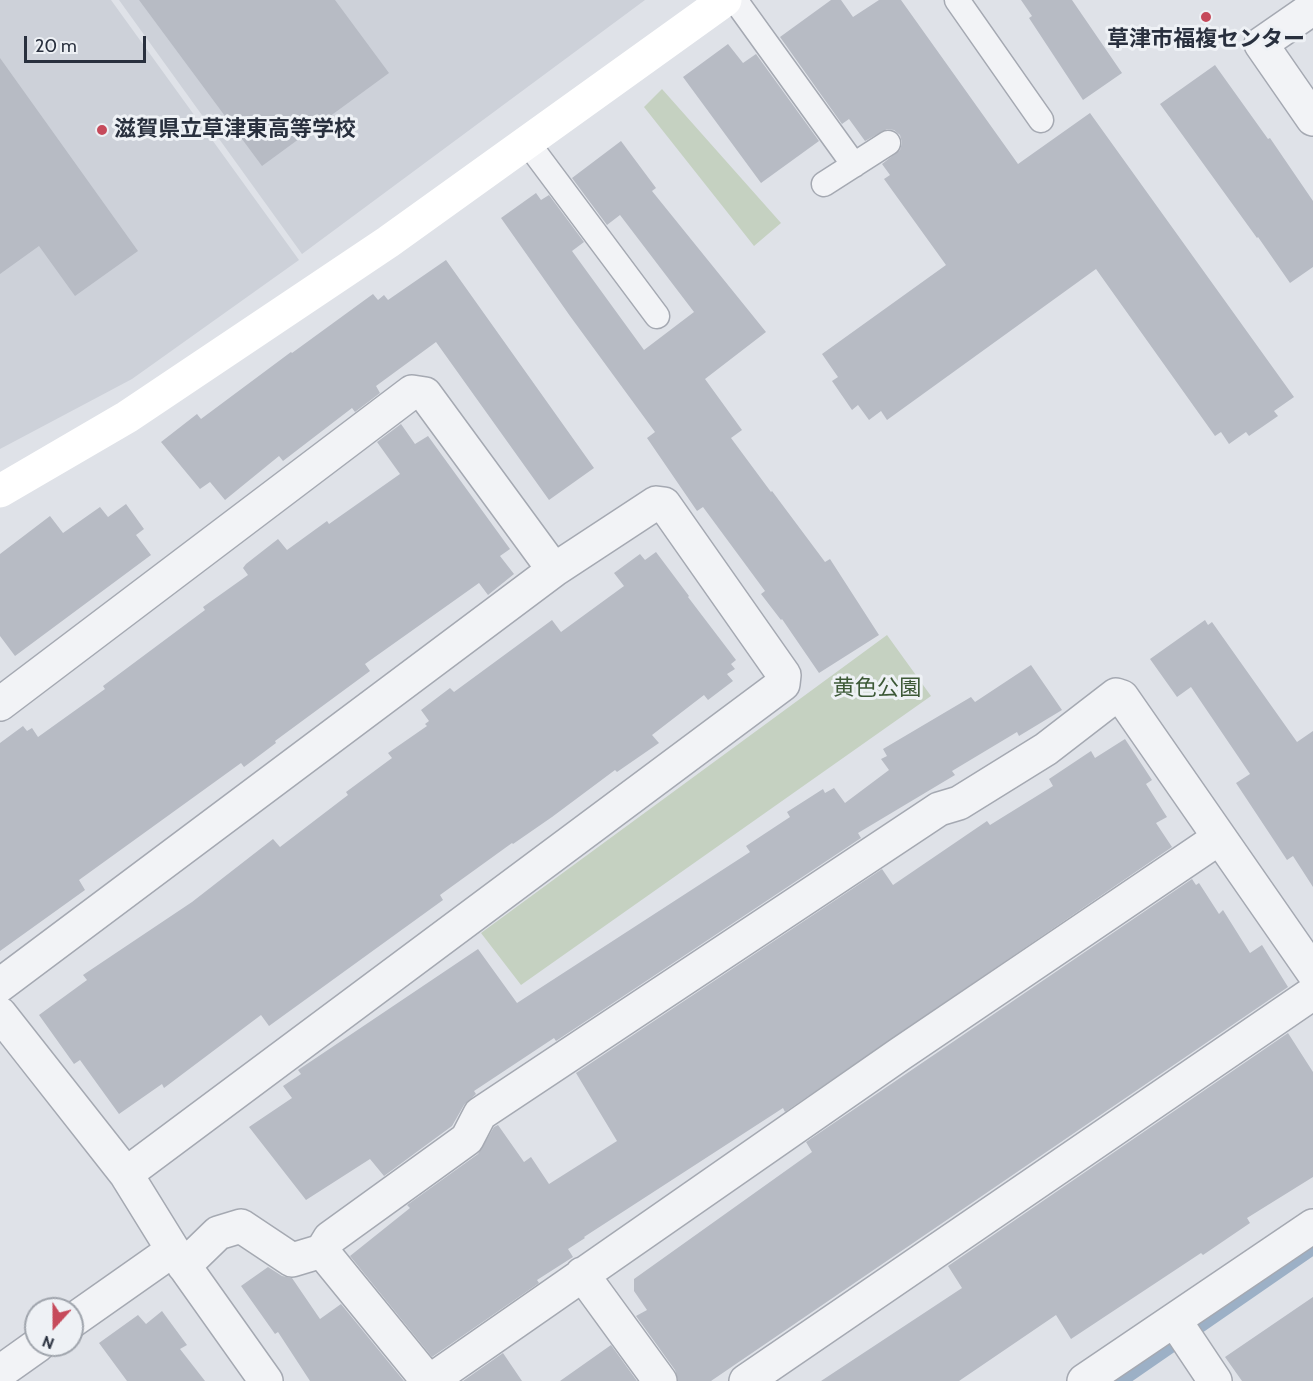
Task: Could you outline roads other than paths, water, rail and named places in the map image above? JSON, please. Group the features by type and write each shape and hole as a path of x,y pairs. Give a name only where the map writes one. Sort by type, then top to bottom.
{"street":[{"path":"0,491 127,417 388,242 725,0"},
{"path":"1313,8 1261,44 1313,119"},
{"path":"0,704 412,392 425,394 554,570"},
{"path":"0,984 554,570 656,503 664,504 784,675 783,684 126,1174"},
{"path":"84,1314 218,1233 242,1226 292,1260 322,1251 330,1239 467,1139 480,1114 939,809 959,803 1046,749 1116,695 1122,697 1313,972"},
{"path":"322,1251 424,1376 434,1379 582,1274 1219,838"},
{"path":"746,1381 1313,993"},
{"path":"0,1014 126,1174 178,1258 267,1381"},
{"path":"1084,1381 1313,1226"},
{"path":"582,1274 660,1381"},
{"path":"1175,1321 1215,1381"},
{"path":"0,1372 24,1355"}],"lane":[{"path":"735,0 854,165"},
{"path":"957,0 1041,120"},
{"path":"527,142 657,316"},
{"path":"824,184 888,142"}],"waterway":[{"path":"1122,1381 1313,1249"}],"place":[{"name":"草津市福複センター","path":"1206,17"},
{"name":"滋賀県立草津東高等学校","path":"102,130"}],"park label":[{"name":"黄色公園","path":"877,689"}]}
